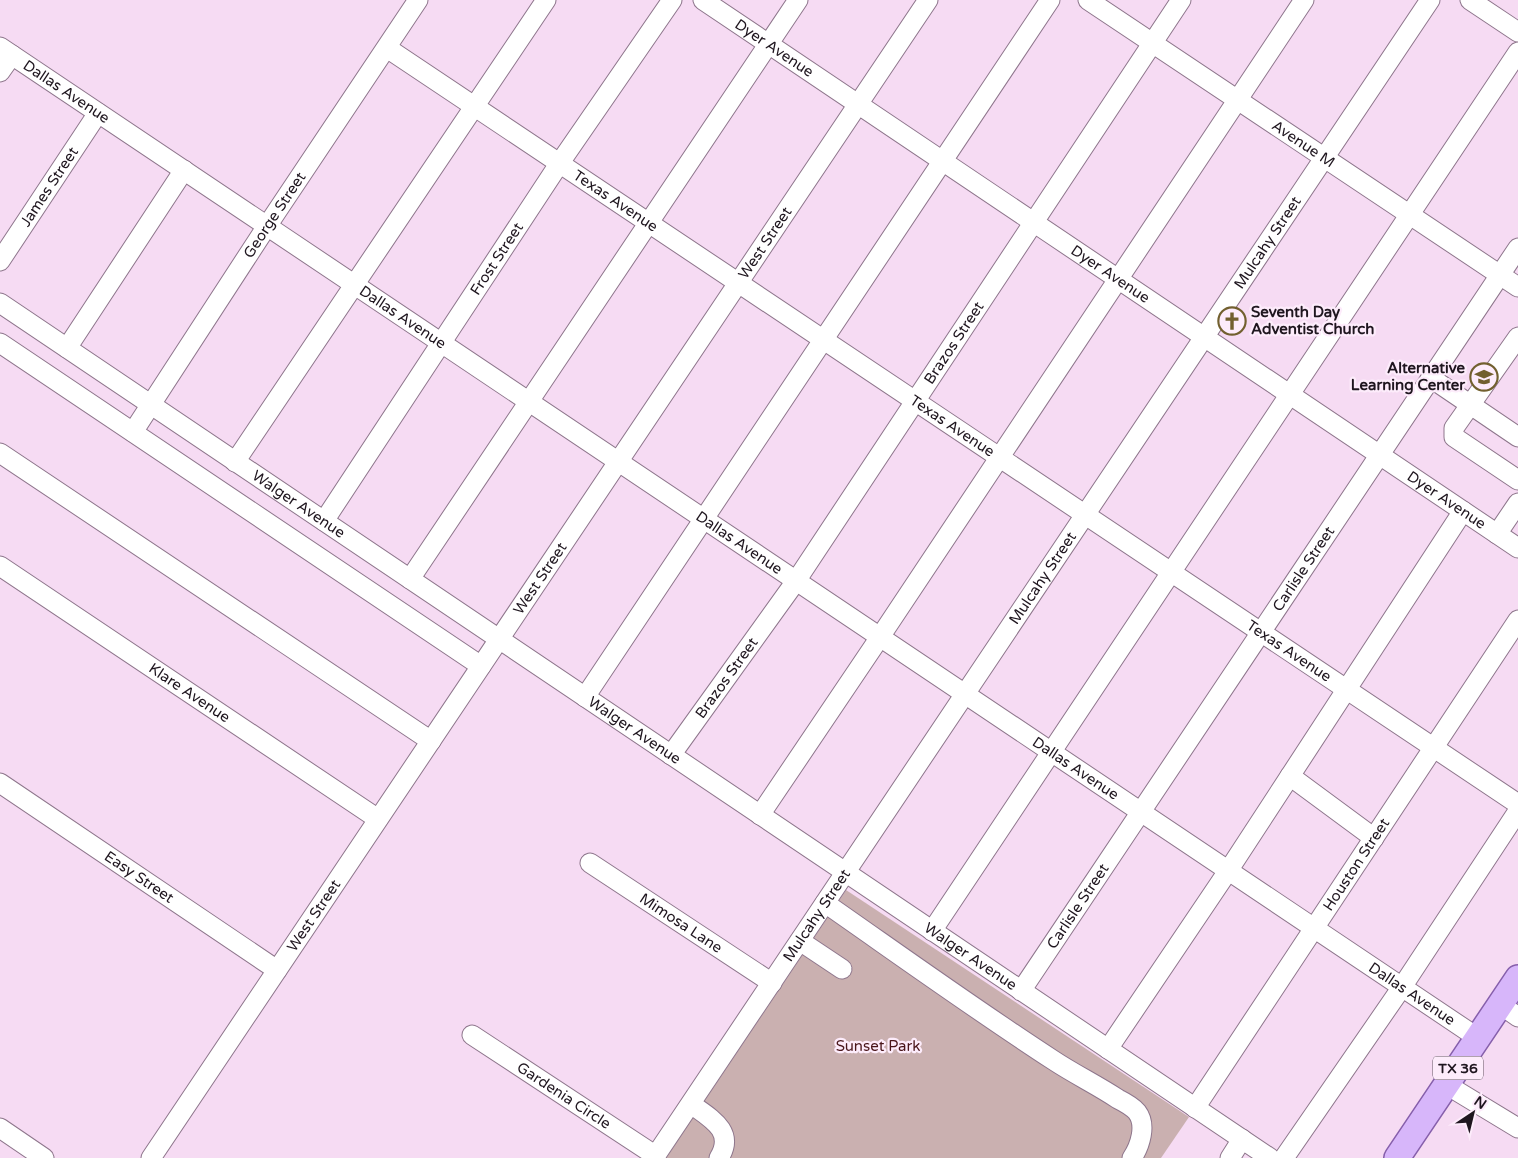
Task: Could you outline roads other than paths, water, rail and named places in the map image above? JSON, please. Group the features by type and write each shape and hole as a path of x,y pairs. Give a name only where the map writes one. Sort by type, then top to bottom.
{"main road":[{"name":"TX 36","path":"1398,1158 1478,1038 1509,1011 1518,978"}],"street":[{"name":"George Street","path":"133,432 267,226 418,0"},
{"path":"235,462 546,0"},
{"name":"Frost Street","path":"324,521 559,164 672,0"},
{"name":"Dyer Avenue","path":"704,0 1518,548"},
{"path":"410,579 798,0"},
{"name":"West Street","path":"150,1158 928,0"},
{"path":"585,697 1050,0"},
{"name":"Avenue M","path":"1088,0 1518,287"},
{"name":"Brazos Street","path":"672,755 796,581 1181,0"},
{"path":"760,815 1304,0"},
{"name":"Mulcahy Street","path":"655,1157 1430,0"},
{"path":"1470,0 1518,32"},
{"name":"Texas Avenue","path":"387,48 1518,804"},
{"path":"0,72 6,51"},
{"name":"Dallas Avenue","path":"6,51 1478,1038"},
{"path":"932,931 1518,52"},
{"name":"James Street","path":"0,262 98,113"},
{"path":"67,348 184,170"},
{"name":"Carlisle Street","path":"1021,991 1518,248"},
{"name":"Walger Avenue","path":"0,303 1270,1158"},
{"path":"1518,336 1454,428 1454,437 1518,480"},
{"path":"0,343 481,666"},
{"path":"1431,378 1518,437"},
{"path":"0,453 431,741"},
{"path":"1497,534 1518,503"},
{"path":"1108,1049 1228,871 1463,511"},
{"name":"Klare Avenue","path":"0,566 378,819"},
{"name":"Houston Street","path":"1195,1108 1518,620"},
{"path":"1290,776 1374,838"},
{"name":"Easy Street","path":"0,783 277,970"},
{"path":"1284,1158 1402,987 1518,811"},
{"name":"Mimosa Lane","path":"590,863 772,983"},
{"path":"825,903 1016,1036 1137,1112 1141,1122 1141,1135 1137,1150 1132,1158"},
{"path":"800,941 842,968"},
{"name":"Gardenia Circle","path":"472,1035 655,1157"},
{"path":"1447,1085 1518,1128"},
{"path":"691,1104 716,1123 724,1136 724,1151 719,1158"},
{"path":"0,1128 44,1158"},
{"path":"1230,1158 1242,1140"}],"place":[{"name":"Seventh Day Adventist Church","path":"1232,321"},
{"name":"Alternative Learning Center","path":"1484,377"}],"park label":[{"name":"Sunset Park","path":"878,1046"}]}
